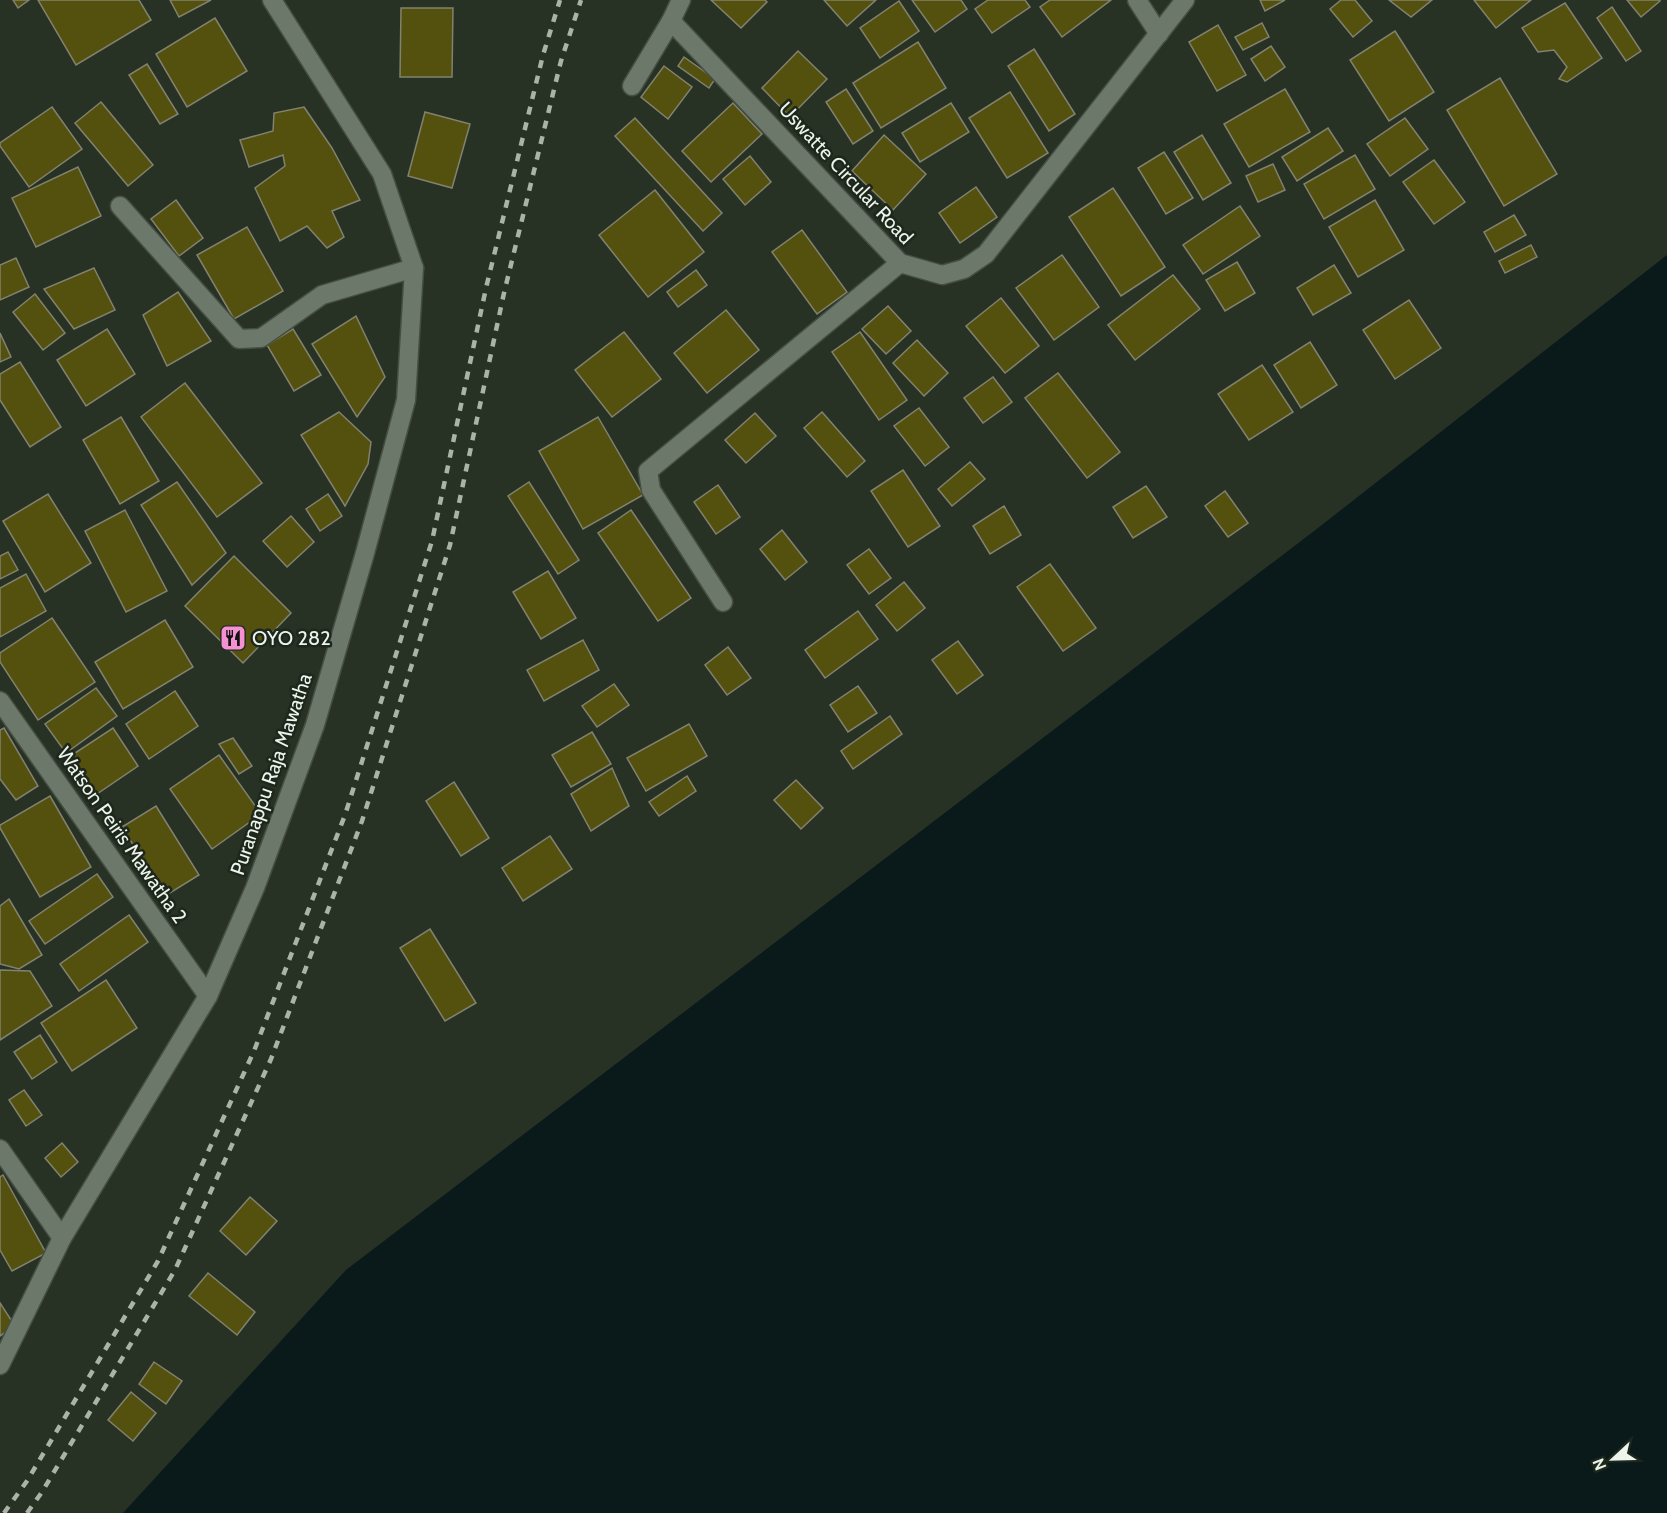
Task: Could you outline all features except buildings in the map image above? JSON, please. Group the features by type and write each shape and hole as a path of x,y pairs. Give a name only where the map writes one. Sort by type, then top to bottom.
{"street":[{"name":"Puranappu Raja Mawatha","path":"0,1365 62,1238 208,996 255,888 315,725 406,400 414,268 382,174 272,0"},
{"path":"632,86 681,0"},
{"path":"1137,0 1160,34"},
{"name":"Uswatte Circular Road","path":"671,21 900,263 942,275 964,269 986,254 1185,0"},
{"path":"120,206 240,339 261,338 322,295 414,268"},
{"path":"723,602 651,490 648,471 900,263"},
{"name":"Watson Peiris Mawatha 2","path":"0,701 208,996"},
{"path":"0,1149 62,1238"}],"shaded area":[{"path":"1667,255 1667,1513 123,1513 346,1270 1318,528"}],"railway":[{"path":"4,1513 27,1481 158,1261 254,1051 345,815 432,541 486,288 543,55 560,0"},
{"path":"27,1513 42,1492 175,1270 271,1059 362,821 450,545 504,293 561,61 581,0"}],"place":[{"name":"OYO 282","path":"233,638"}]}
